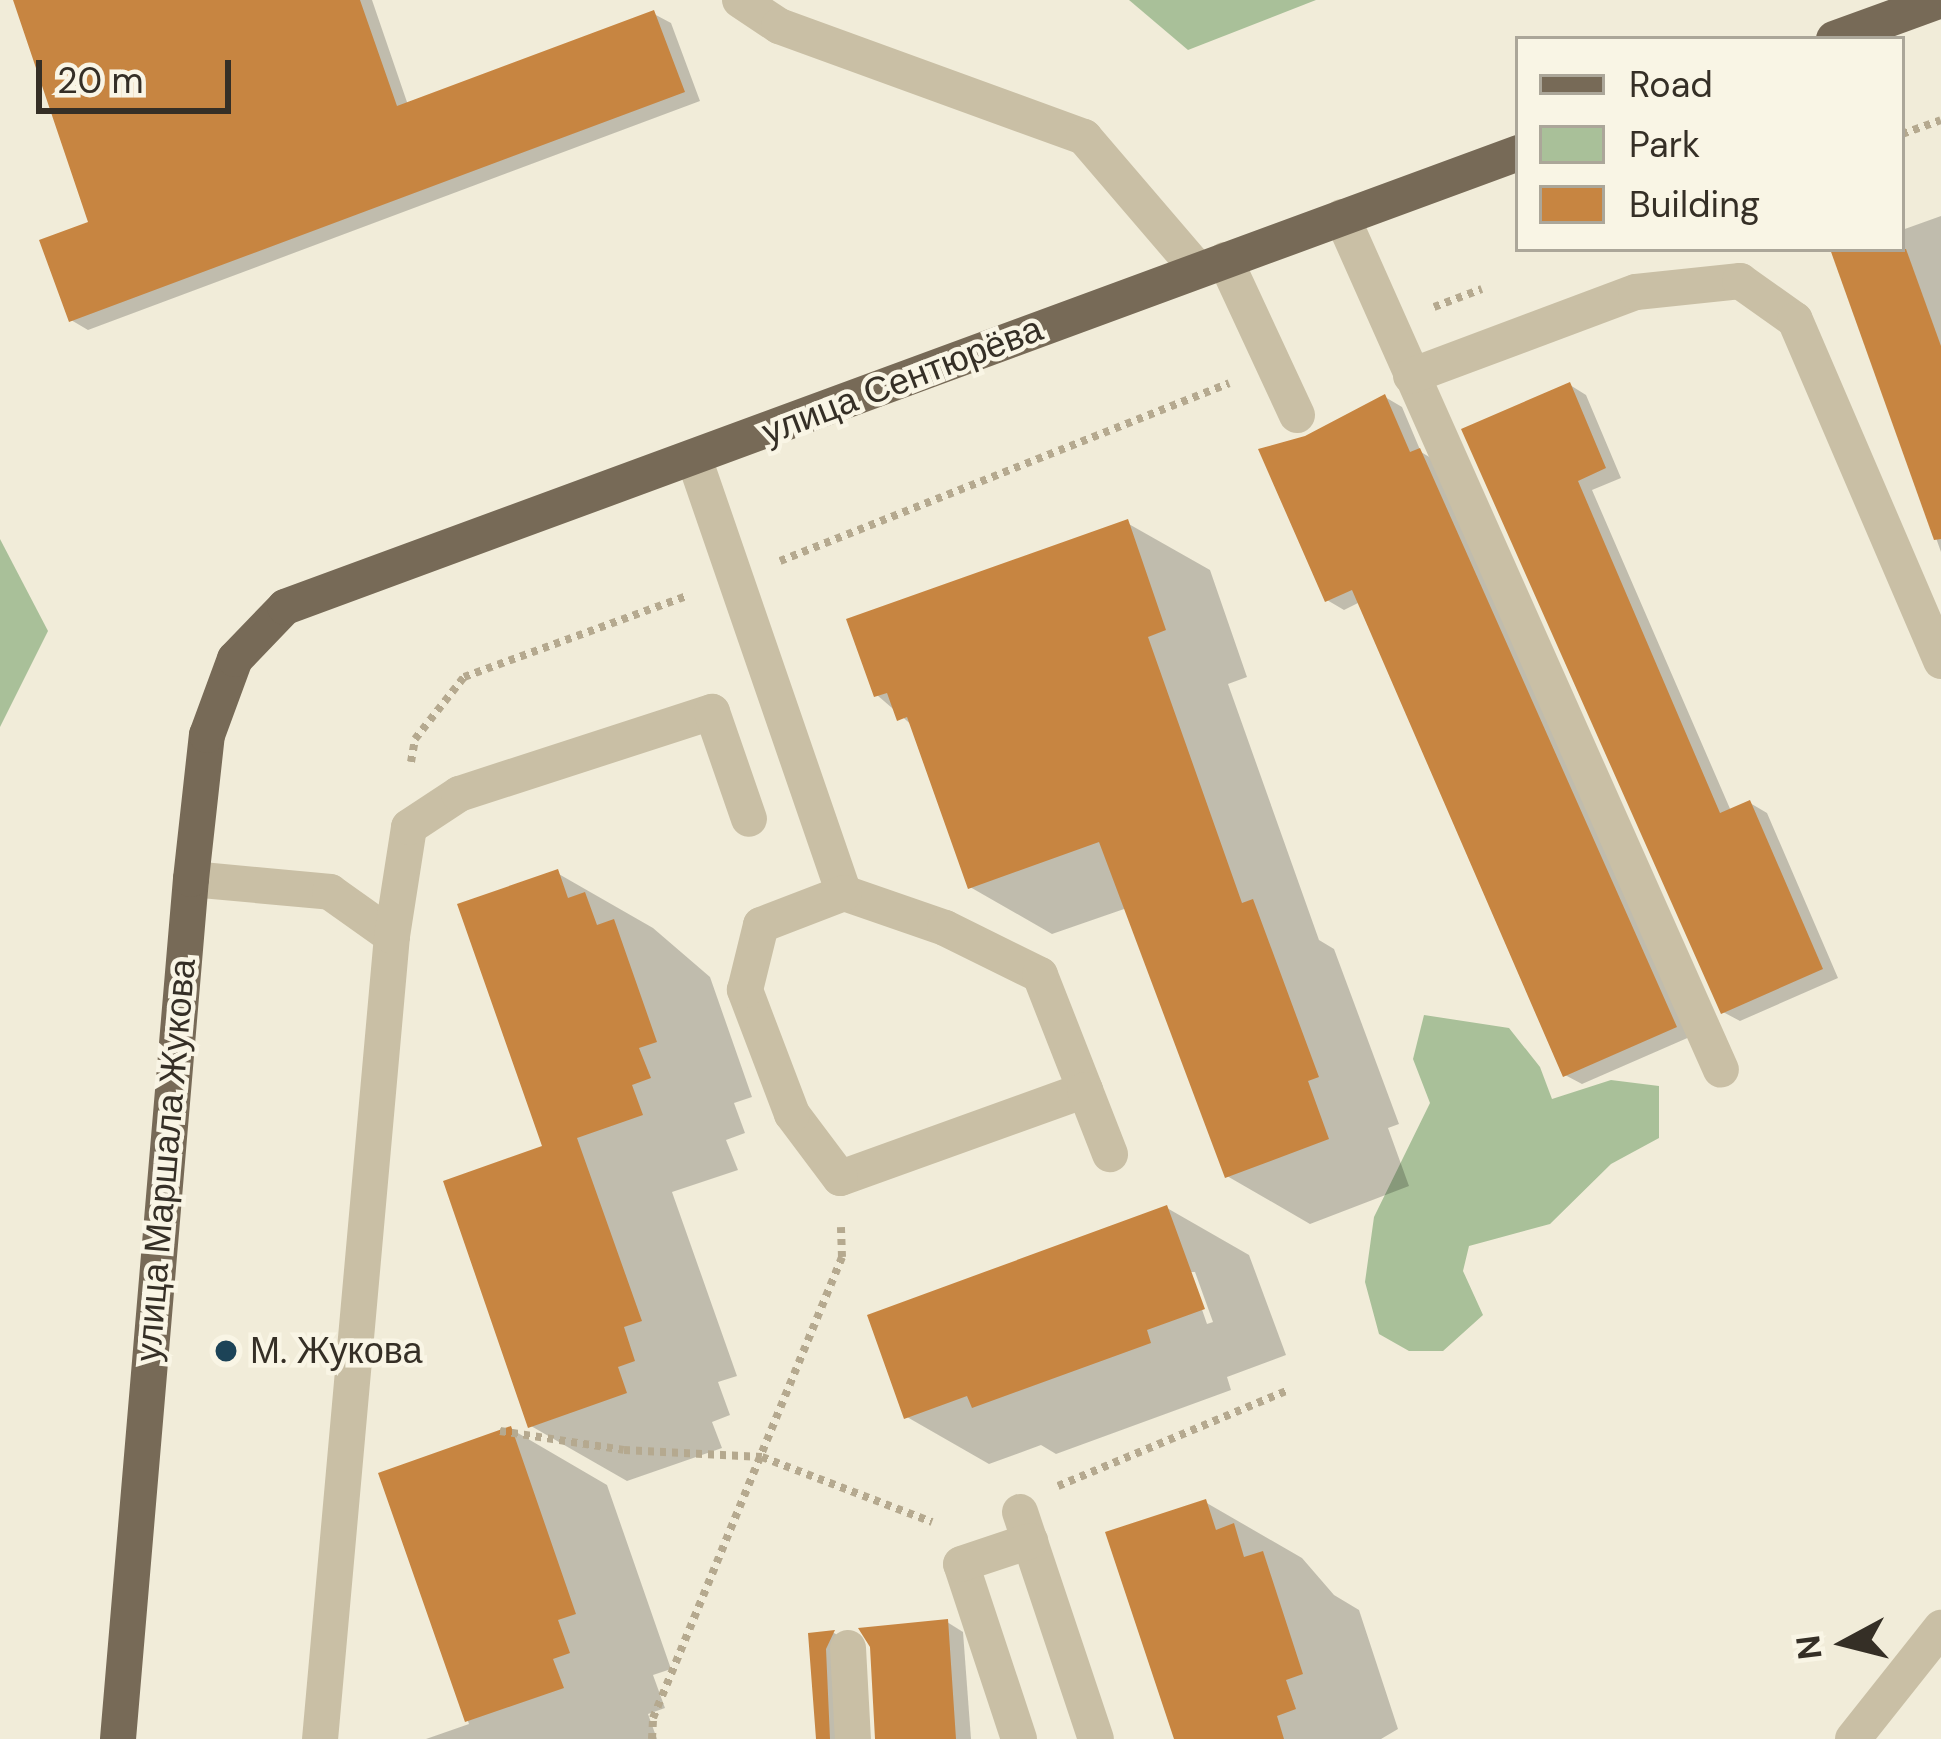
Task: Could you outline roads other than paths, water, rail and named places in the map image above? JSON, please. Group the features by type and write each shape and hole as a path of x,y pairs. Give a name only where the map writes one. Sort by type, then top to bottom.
{"main road":[{"path":"1842,36 1941,0"},
{"name":"улица Сентюрёва","path":"285,607 1515,155"},
{"name":"улица Маршала Жукова","path":"118,1739 207,735 235,659 285,607"}],"lane":[{"path":"740,0 779,26 1084,137 1212,265 1297,415"},
{"path":"1342,217 1720,1070"},
{"path":"1412,376 1636,292 1740,281 1795,320 1941,661"},
{"path":"694,458 739,577 844,893"},
{"path":"320,1739 392,936 409,826 459,794 712,712 749,819"},
{"path":"191,878 330,892 392,936"},
{"path":"1085,1090 840,1178 792,1114 745,990 761,925 844,893 945,928 1040,975 1085,1090 1110,1154"},
{"path":"1019,1739 962,1564 1025,1526 1096,1739"},
{"path":"1852,1739 1941,1628"},
{"path":"848,1648 854,1739"}],"place":[{"name":"М. Жукова","path":"226,1351"}]}
